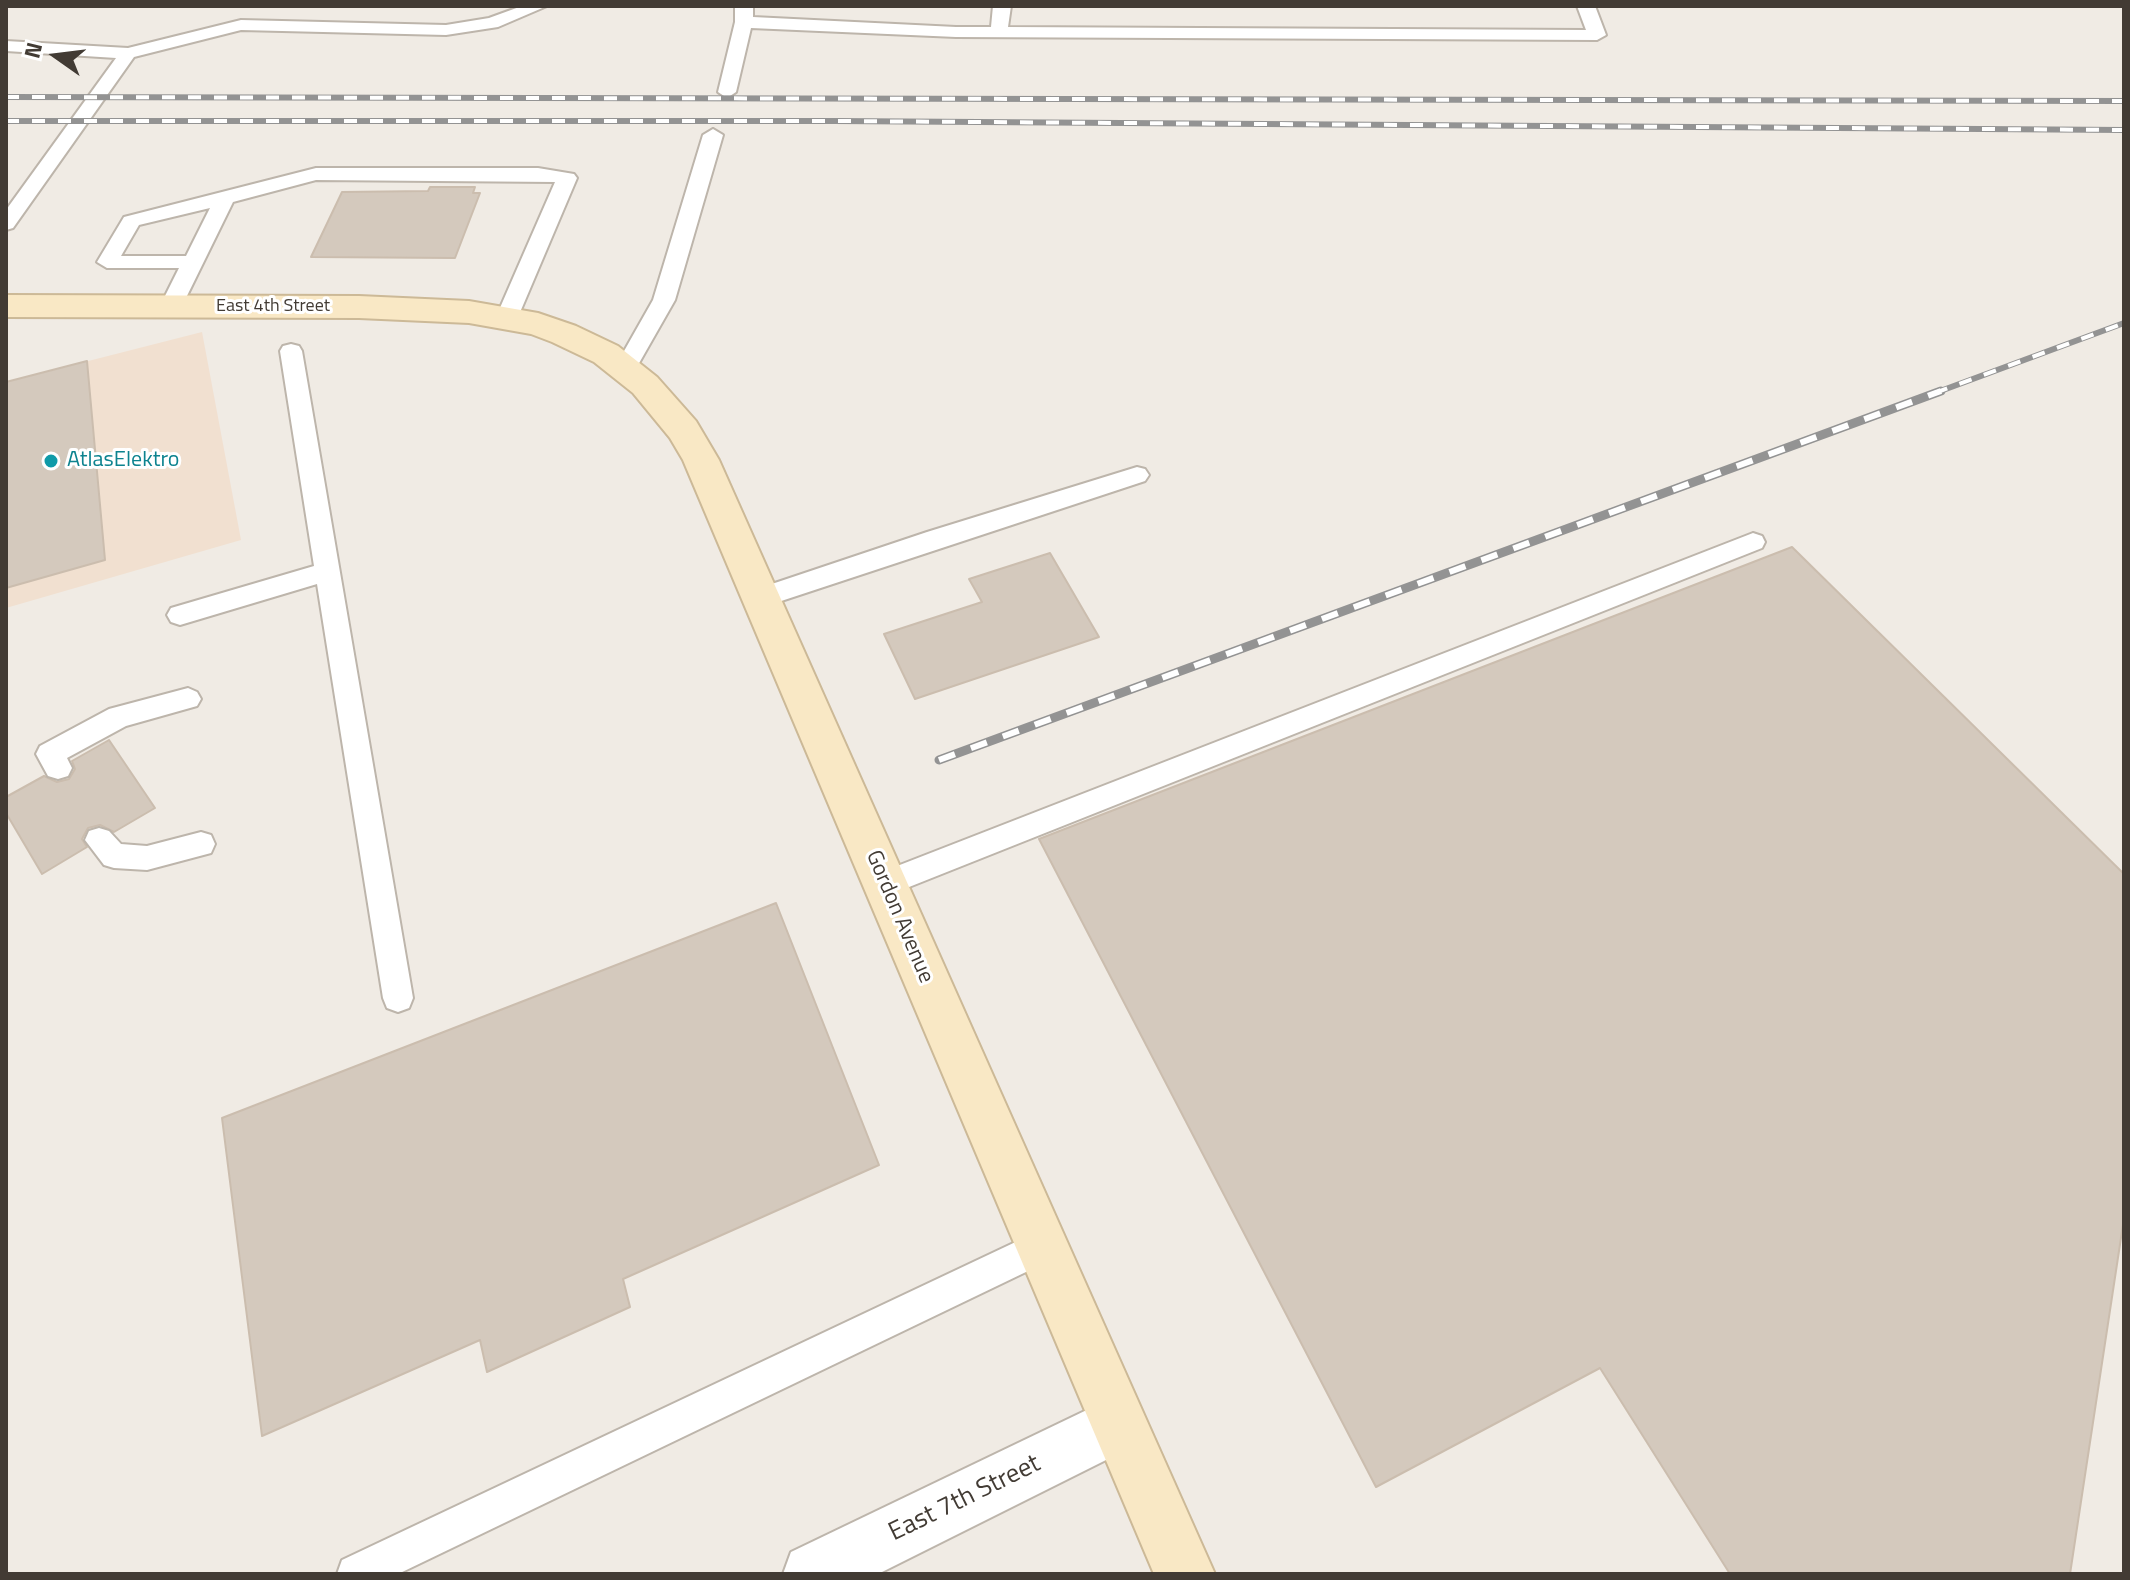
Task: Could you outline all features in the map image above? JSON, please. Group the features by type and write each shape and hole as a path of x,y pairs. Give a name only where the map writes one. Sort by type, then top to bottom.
{"street":[{"name":"East 4th Street","path":"6,306 396,308 523,321"},
{"name":"Gordon Avenue","path":"523,321 588,344 626,367 664,405 701,460 1185,1574"},
{"name":"East 7th Street","path":"813,1574 1118,1424"}],"lane":[{"path":"6,46 128,53 241,25 446,30 492,23 538,6"},
{"path":"999,32 1002,6"},
{"path":"727,92 744,14 999,32 1597,35 1586,6"},
{"path":"6,223 128,53"},
{"path":"626,367 664,300 713,135"},
{"path":"192,262 107,262 131,221 316,174 538,174 567,178 523,321"},
{"path":"171,306 225,198"},
{"path":"291,351 398,998"},
{"path":"760,598 936,538 1137,475"},
{"path":"884,884 1753,542"},
{"path":"180,615 327,572"},
{"path":"58,768 50,754 64,746 119,717 188,699"},
{"path":"99,840 114,856 147,858 201,844"},
{"path":"356,1574 1041,1247"}],"shaded area":[{"path":"202,332 241,540 6,608 6,382"}],"building":[{"path":"430,187 475,187 473,193 480,193 455,258 311,257 342,192 428,191"},
{"name":"AtlasElektro","path":"87,361 105,560 6,588 6,382"},
{"path":"1792,547 2124,874 2124,1218 2070,1574 1730,1574 1600,1368 1376,1487 1039,839"},
{"path":"1050,553 1099,637 915,699 884,634 982,602 969,579"},
{"path":"109,740 155,808 114,832 100,825 88,828 82,839 87,847 42,874 6,813 6,797 44,776 57,782 69,779 75,769 72,761"},
{"path":"776,903 879,1165 623,1279 630,1307 487,1372 480,1340 262,1436 222,1118"}],"railway":[{"path":"6,97 2124,101"},
{"path":"6,121 835,121 2124,130"},
{"path":"1935,393 2124,323"},
{"path":"939,760 1941,391"}],"place":[{"name":"AtlasElektro","path":"51,461"}]}
